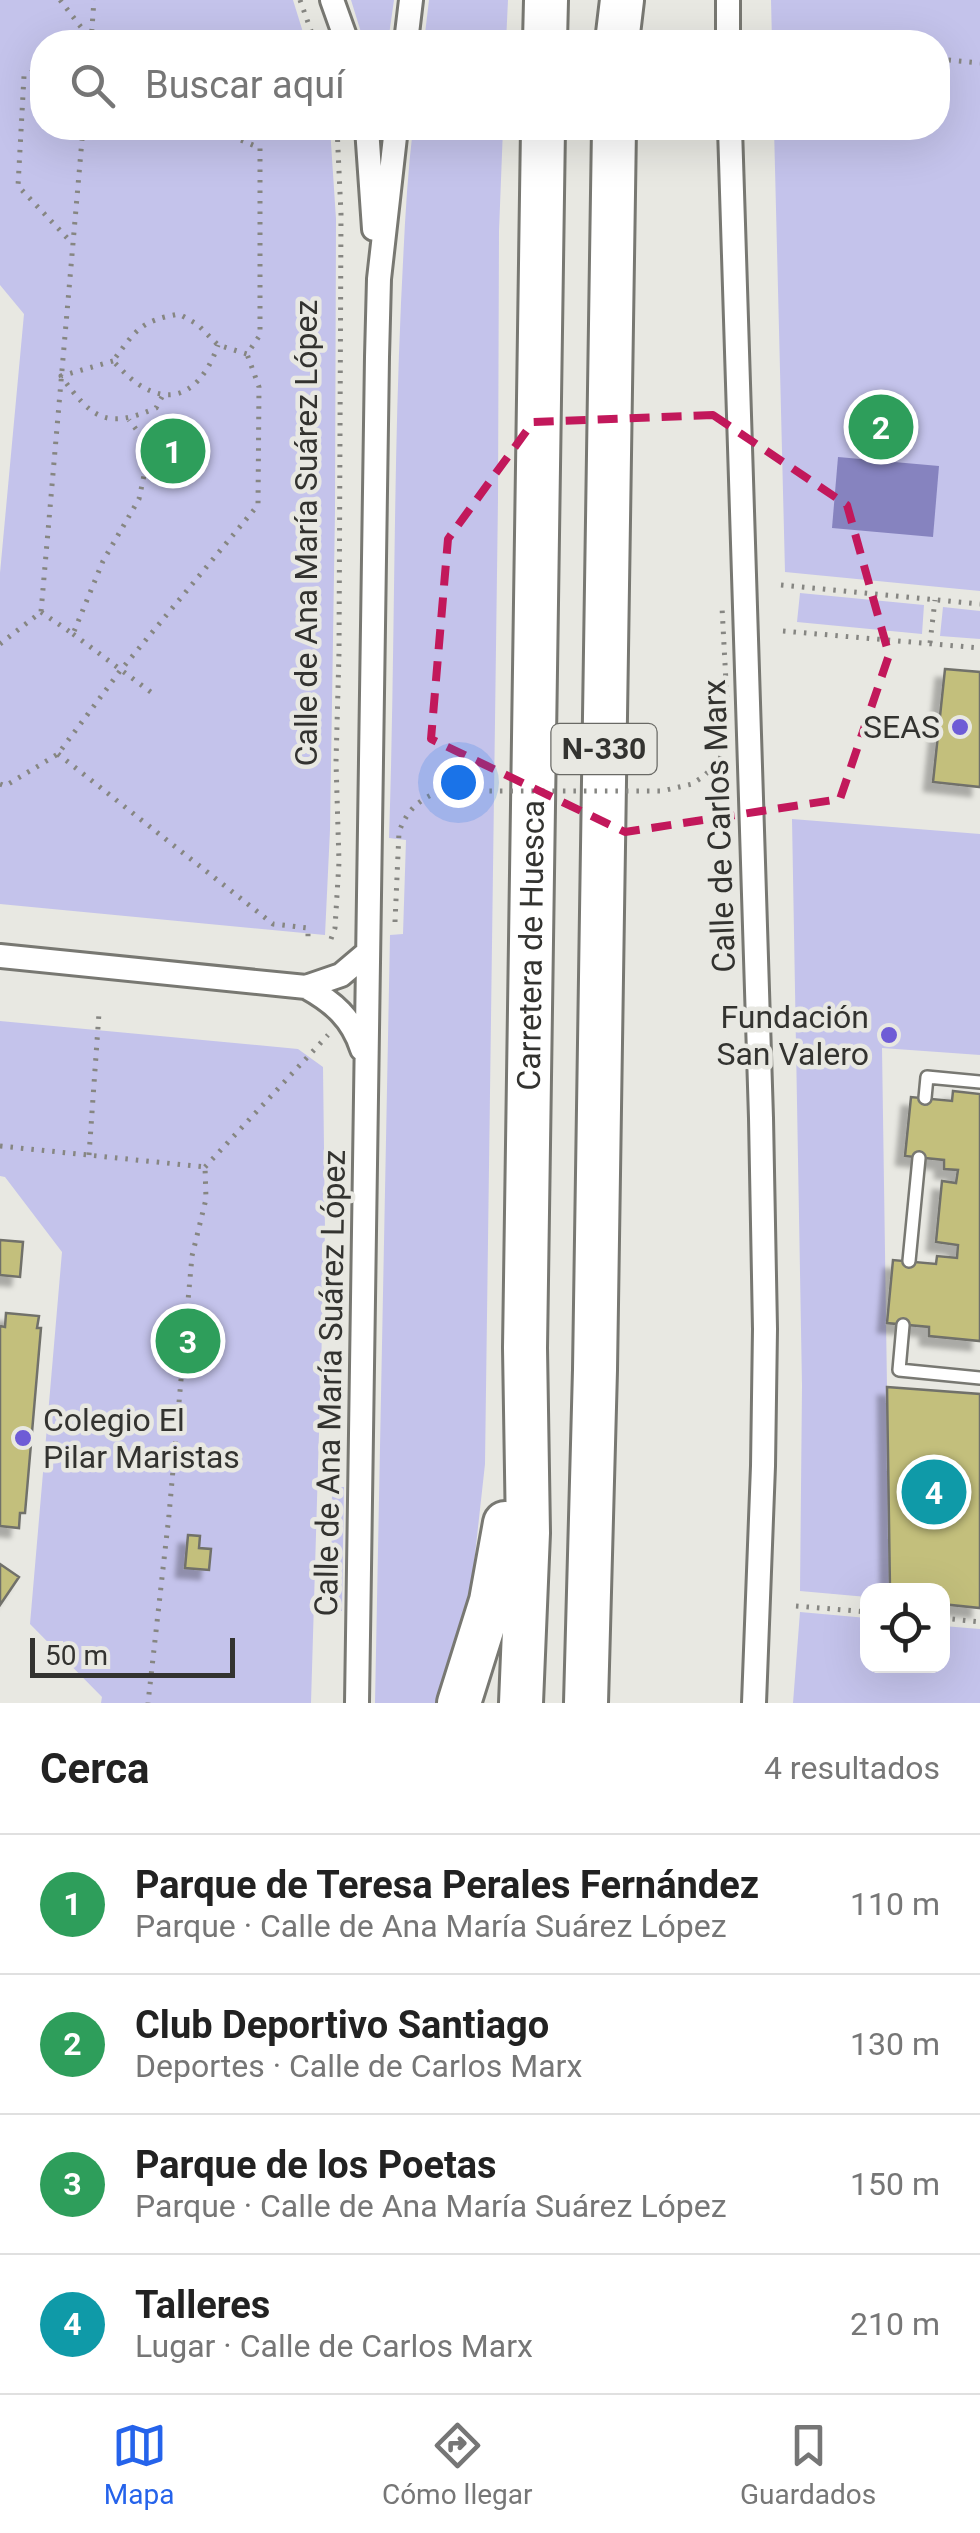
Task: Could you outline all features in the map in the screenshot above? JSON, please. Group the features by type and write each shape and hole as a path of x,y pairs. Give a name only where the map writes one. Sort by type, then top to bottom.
{"highway":[{"path":"545,30 546,0"},
{"path":"617,30 618,0"},
{"name":"Carretera de Huesca","path":"521,1703 528,1533 525,1348 544,140"},
{"name":"N-330","path":"586,1703 595,1370 614,140"},
{"path":"459,1703 480,1643 500,1564 525,1348"}],"street":[{"path":"332,0 343,30"},
{"path":"407,30 411,0"},
{"path":"728,0 728,30"},
{"name":"Calle de Ana María Suárez López","path":"368,140 379,279"},
{"name":"Calle de Ana María Suárez López","path":"357,1703 379,279 395,140"},
{"name":"Calle de Carlos Marx","path":"730,140 764,1310 754,1703"},
{"path":"0,956 306,987 342,974 367,954"},
{"name":"Calle de Ana María Suárez López","path":"306,987 345,1015 360,1040 367,1065"}],"lane":[{"path":"925,1098 927,1077 980,1082"},
{"path":"909,1262 920,1158"},
{"path":"903,1325 899,1370 980,1378"}],"path":[{"path":"60,0 83,30"},
{"path":"93,30 94,0"},
{"path":"300,0 311,30"},
{"path":"950,60 980,63"},
{"path":"30,73 24,76 18,186 72,243"},
{"path":"0,644 41,612 82,140"},
{"path":"241,140 260,148 260,335 247,354"},
{"name":"Calle de Ana María Suárez López","path":"332,939 338,862 340,634 341,214 338,140"},
{"path":"60,376 114,362 132,334 154,319 179,314 198,324 218,346 247,354"},
{"path":"114,362 138,384 163,395 188,391 211,366 218,346"},
{"path":"0,784 5,786 58,754 120,671 258,505 259,386 247,354"},
{"path":"60,376 81,403 106,418 129,420 156,408 163,395"},
{"path":"74,634 103,561 139,500 146,466 142,437 129,420"},
{"path":"781,586 980,604"},
{"path":"930,644 935,600"},
{"path":"395,922 398,832 414,805 426,797 442,791 662,791 692,784 704,776 719,761 726,744 722,607"},
{"path":"41,612 152,693"},
{"path":"782,630 980,648"},
{"path":"58,754 273,924 308,928 308,938"},
{"path":"89,1155 99,1013"},
{"path":"148,1703 192,1256 206,1199 205,1167 328,1035"},
{"path":"0,1146 205,1167"},
{"path":"796,1606 860,1611"},
{"path":"950,1619 980,1622"}],"highlighted area":[{"path":"713,415 847,505 889,655 840,799 625,832 431,739 448,539 533,422"}],"shaded area":[{"path":"0,0 293,0 302,30 30,30 30,140 331,140 336,219 335,511 325,935 0,904 0,573 24,314 0,285"},
{"path":"351,0 394,0 390,30 360,30"},
{"path":"429,0 508,0 507,30 425,30"},
{"path":"771,0 980,0 980,591 785,572 774,140 950,140 950,30 772,30"},
{"path":"412,140 503,140 485,1464 470,1600 442,1703 375,1703 390,935 403,934 406,840 389,838 398,370"},
{"path":"838,457 939,466 933,537 832,528"},
{"path":"800,593 924,605 922,634 797,622"},
{"path":"943,607 980,611 980,639 940,636"},
{"path":"792,819 980,834 980,1055 882,1048 890,1583 860,1583 860,1596 800,1591 802,1386"},
{"path":"0,1021 298,1049 323,1067 325,1231 311,1703 101,1703 102,1697 30,1624 62,1252 5,1177 0,1176"},
{"path":"332,1487 344,1487 342,1611 331,1610"},
{"path":"800,1612 860,1617 860,1673 950,1673 950,1627 980,1629 980,1703 793,1703"}],"building":[{"name":"SEAS","path":"945,669 980,672 980,787 933,782"},
{"name":"Fundación San Valero","path":"953,1091 980,1094 980,1341 929,1336 929,1327 887,1323 893,1260 936,1264 937,1256 957,1258 958,1245 936,1242 942,1181 956,1183 958,1170 944,1169 944,1160 905,1156 911,1097 952,1101"},
{"path":"0,1240 23,1242 20,1277 0,1275"},
{"path":"6,1313 39,1316 37,1328 41,1328 25,1513 20,1513 19,1528 0,1526 0,1326 5,1327"},
{"path":"887,1387 980,1394 980,1608 950,1605 950,1583 890,1583"},
{"path":"188,1535 200,1536 199,1548 211,1549 209,1570 185,1568"},
{"path":"0,1564 19,1577 0,1605"}],"place":[{"name":"Club Deportivo Santiago","path":"881,427"},
{"name":"Parque de Teresa Perales Fernández","path":"173,451"},
{"name":"SEAS","path":"960,727"},
{"name":"Fundación San Valero","path":"889,1035"},
{"name":"Parque de los Poetas","path":"188,1341"},
{"name":"Colegio El Pilar Maristas","path":"23,1438"},
{"name":"Talleres","path":"934,1492"}]}
